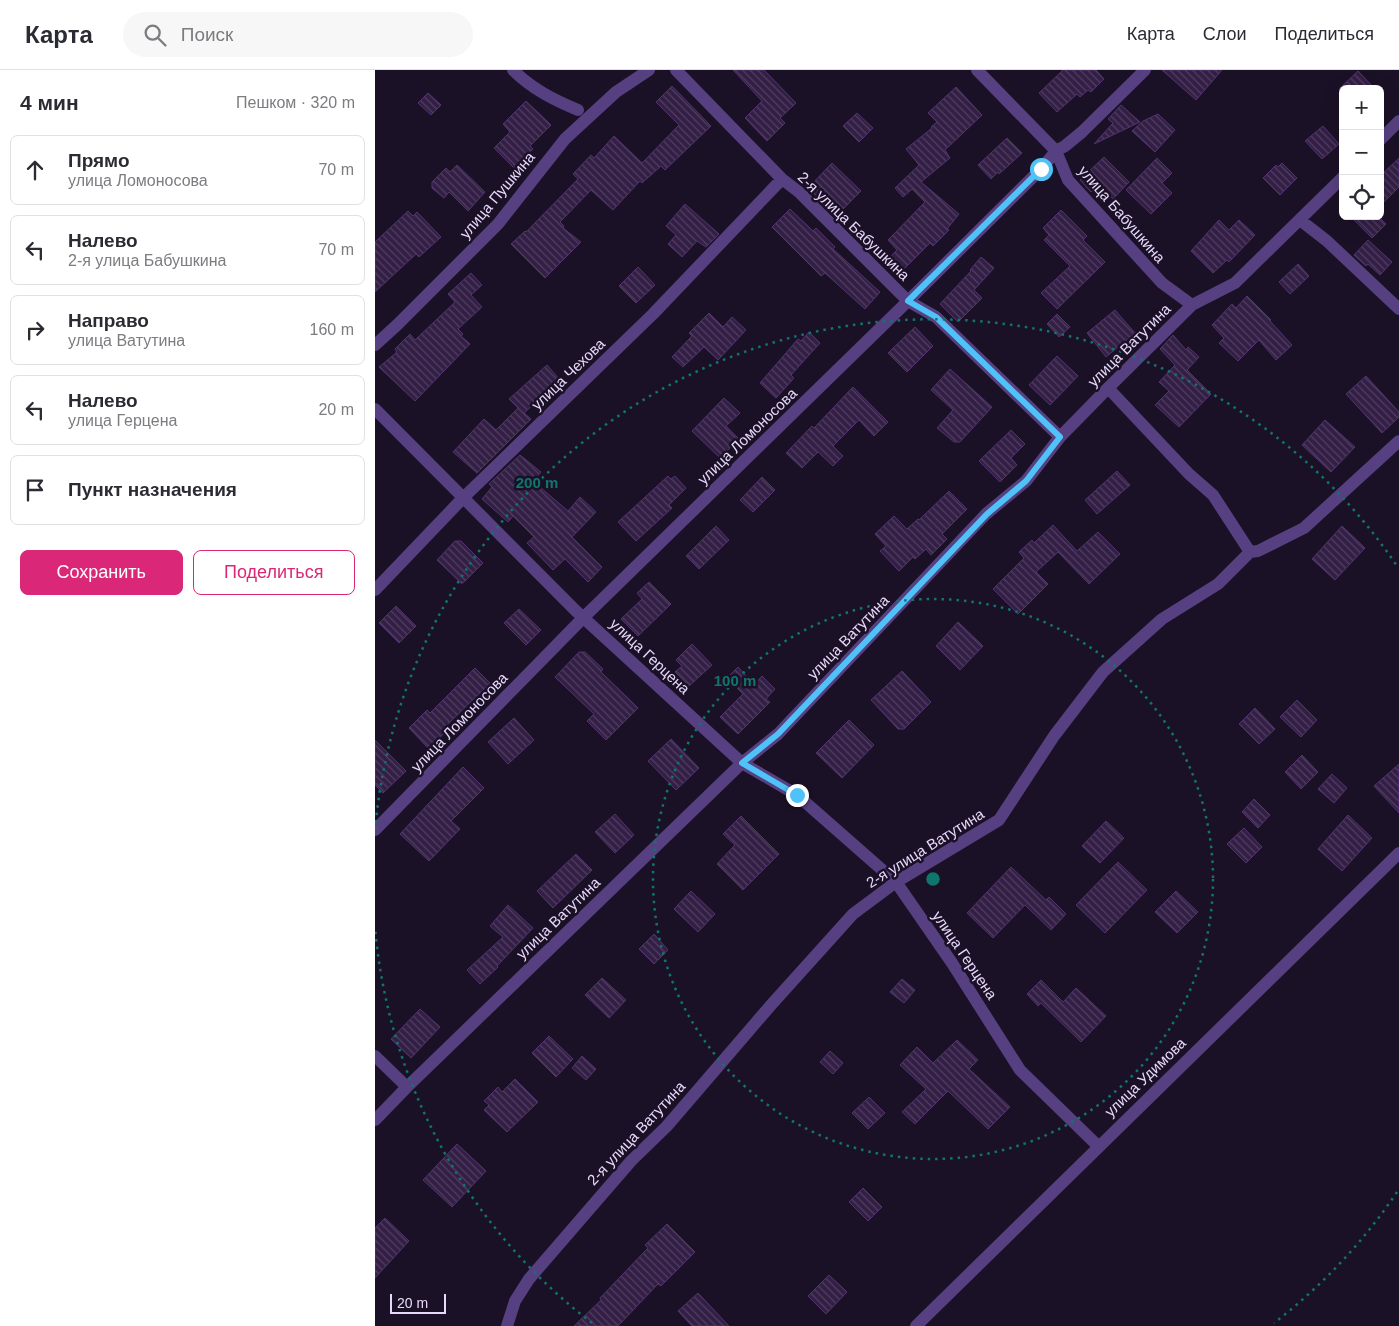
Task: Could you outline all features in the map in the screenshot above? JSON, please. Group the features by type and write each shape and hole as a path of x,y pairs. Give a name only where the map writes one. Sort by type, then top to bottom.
{"street":[{"path":"513,70 525,82 541,90 550,99 578,110"},
{"name":"улица Пушкина","path":"375,345 498,224 565,139 616,92 649,70"},
{"name":"2-я улица Бабушкина","path":"676,70 782,179 799,192 908,301 936,317 1060,437"},
{"name":"улица Бабушкина","path":"977,70 1056,151 1068,180 1162,283 1192,306"},
{"name":"улица Ломоносова","path":"375,830 584,617 908,301 1041,169 1056,151 1082,132 1145,70"},
{"path":"1384,136 1399,121"},
{"name":"улица Чехова","path":"375,590 463,498 653,314 782,179"},
{"name":"улица Ватутина","path":"375,1120 742,763 778,734 987,514 1026,481 1060,437 1192,306 1235,283 1339,181"},
{"path":"1300,220 1327,241 1399,309"},
{"path":"1108,388 1189,474 1213,495 1250,552"},
{"name":"улица Герцена","path":"375,409 576,611 742,763 797,795 896,882 952,963 1020,1070 1098,1146"},
{"name":"2-я улица Ватутина","path":"507,1326 515,1300 529,1279 631,1161 667,1126 771,1005 853,914 896,882 999,820 1054,736 1103,672 1162,619 1218,584 1250,552 1258,551 1304,528 1399,441"},
{"name":"улица Удимова","path":"916,1326 1399,853"},
{"path":"375,1056 407,1087"}],"building":[{"path":"733,70 764,70 796,103 780,118 785,123 767,141 745,118 762,101"},
{"path":"1063,70 1096,70 1104,79 1091,92 1088,90 1080,97 1077,94 1057,112 1039,93"},
{"path":"1162,70 1222,70 1196,100"},
{"path":"1358,71 1371,85 1343,85"},
{"path":"672,86 711,126 665,170 661,166 642,183 640,181 613,210 591,190 560,222 564,226 563,228 581,242 545,278 511,244 526,232 578,179 573,174 591,155 594,158 614,136 642,163 679,125 656,102"},
{"path":"956,87 982,115 945,150 950,158 921,182 959,214 947,229 949,230 933,246 930,243 903,270 897,270 887,260 897,250 888,240 925,202 912,189 903,197 895,188 919,165 906,149 937,122 928,113"},
{"path":"428,93 441,105 431,115 418,103"},
{"path":"526,101 551,125 530,146 533,149 514,168 494,148 510,132 503,124"},
{"path":"1121,105 1140,122 1094,144 1113,123 1108,119"},
{"path":"857,113 873,128 859,142 843,126"},
{"path":"1158,114 1175,130 1155,152 1132,131 1143,121"},
{"path":"1323,126 1339,144 1322,159 1305,141"},
{"path":"1007,138 1022,153 991,179 978,165"},
{"path":"1104,157 1129,182 1113,199 1098,185 1091,192 1080,180"},
{"path":"1157,158 1172,173 1162,183 1172,193 1151,214 1126,190"},
{"path":"1399,158 1399,187 1384,202 1384,175 1384,172"},
{"path":"832,163 861,191 842,210 831,199 826,204 811,191 811,185"},
{"path":"1282,163 1297,178 1280,195 1263,178 1276,165 1278,167"},
{"path":"457,165 485,192 468,211 449,192 444,198 432,188 432,182 446,168 450,172"},
{"path":"685,204 719,234 706,247 697,241 682,257 668,244 676,235 666,226"},
{"path":"790,209 813,231 816,228 835,247 833,249 880,292 865,309 825,273 821,276 772,227"},
{"path":"1061,210 1087,236 1083,240 1105,262 1057,309 1041,293 1070,266 1044,240 1049,235 1043,228"},
{"path":"408,211 413,216 417,212 441,237 419,257 416,254 375,292 375,242"},
{"path":"1219,220 1229,230 1239,220 1255,235 1229,262 1227,260 1213,273 1191,251"},
{"path":"1354,220 1382,220 1386,224 1372,238"},
{"path":"1368,240 1392,262 1380,275 1354,255"},
{"path":"981,257 994,268 974,290 982,298 958,322 940,304 971,271"},
{"path":"1298,264 1309,276 1290,294 1279,282"},
{"path":"638,267 655,285 636,303 619,286"},
{"path":"471,273 482,285 471,295 482,307 458,329 463,334 461,336 470,344 415,401 379,367 397,352 395,349 410,334 415,340 455,302 448,294"},
{"path":"1247,296 1292,345 1276,360 1259,340 1238,361 1219,343 1224,338 1212,325 1232,304 1236,308"},
{"path":"1115,310 1135,333 1106,357 1087,333"},
{"path":"709,313 723,327 732,317 746,330 718,360 704,347 683,367 672,357 692,336 689,333"},
{"path":"1057,314 1070,327 1059,337 1047,324"},
{"path":"915,327 933,346 907,372 888,353"},
{"path":"809,332 820,343 791,375 794,378 776,398 760,383 798,339 801,341"},
{"path":"1173,335 1186,350 1188,347 1199,357 1187,370 1211,394 1179,427 1155,405 1169,391 1159,382 1175,365 1160,349"},
{"path":"1057,356 1078,376 1050,405 1029,385"},
{"path":"547,365 560,380 524,413 531,419 477,473 453,452 484,419 496,430 518,408 509,399"},
{"path":"950,369 992,407 960,442 954,442 937,428 953,410 931,390"},
{"path":"1366,376 1399,412 1399,417 1382,433 1346,394"},
{"path":"853,387 888,422 874,436 859,420 833,446 843,456 833,466 818,452 802,468 786,453 812,426 814,428"},
{"path":"724,398 740,413 726,426 739,439 720,458 692,431"},
{"path":"1325,420 1355,447 1331,472 1302,445"},
{"path":"1011,430 1025,444 1011,458 1017,465 1000,482 979,461"},
{"path":"520,455 541,472 533,481 568,511 580,497 596,512 572,537 602,567 588,582 565,559 553,570 527,543 534,537 513,516 508,522 482,499 492,487 489,484"},
{"path":"1117,471 1130,485 1097,514 1085,500"},
{"path":"668,476 671,479 675,476 686,488 669,505 672,508 636,541 618,522"},
{"path":"762,477 775,490 753,512 740,500"},
{"path":"949,491 967,509 942,534 947,539 931,555 926,549 915,559 913,557 899,571 880,551 886,546 875,534 894,516 907,529"},
{"path":"1053,525 1077,551 1098,532 1120,554 1089,584 1058,552 1036,572 1048,584 1018,614 993,589 1024,558 1019,552 1032,540 1034,543"},
{"path":"716,526 729,540 699,569 686,556"},
{"path":"1342,526 1365,548 1335,580 1312,559"},
{"path":"455,541 461,541 483,563 463,583 461,581 462,584 437,560"},
{"path":"649,582 671,604 638,636 621,619 642,599 637,593"},
{"path":"396,606 416,626 399,643 379,623"},
{"path":"519,609 541,630 526,645 504,623"},
{"path":"958,622 983,646 960,670 936,646"},
{"path":"692,644 712,665 689,686 675,672 682,666 676,660"},
{"path":"579,652 585,652 603,669 601,672 638,708 606,740 587,721 594,714 555,677"},
{"path":"738,667 754,685 762,676 775,689 766,699 770,702 738,734 720,717 743,694 727,678"},
{"path":"475,668 490,683 445,727 447,730 429,749 409,728 427,710 430,713"},
{"path":"902,671 931,702 904,729 898,729 871,700"},
{"path":"1297,700 1317,720 1301,737 1280,717"},
{"path":"1255,708 1275,729 1259,744 1239,724"},
{"path":"514,718 534,740 508,764 488,742"},
{"path":"849,720 874,745 842,778 816,753"},
{"path":"671,739 699,768 676,790 648,761"},
{"path":"375,740 406,771 383,793 375,785"},
{"path":"1302,755 1318,772 1301,789 1285,772"},
{"path":"1399,764 1399,813 1374,786"},
{"path":"463,767 484,788 451,821 460,829 429,861 400,834"},
{"path":"1332,774 1347,788 1334,803 1318,789"},
{"path":"1254,799 1270,815 1258,828 1242,812"},
{"path":"615,814 634,835 615,853 595,832"},
{"path":"1348,815 1372,838 1342,871 1318,849"},
{"path":"741,816 779,854 743,890 717,864 735,845 723,834"},
{"path":"1106,821 1124,838 1100,863 1082,846"},
{"path":"1244,828 1262,847 1246,863 1227,844"},
{"path":"576,854 592,870 553,908 537,891"},
{"path":"1118,862 1147,890 1105,933 1076,905"},
{"path":"1011,867 1046,900 1049,897 1066,914 1051,930 1025,905 993,938 967,913"},
{"path":"691,891 715,914 698,932 674,909"},
{"path":"1176,891 1198,912 1177,933 1155,912"},
{"path":"508,905 533,928 480,984 467,970 503,937 490,926"},
{"path":"654,934 668,950 654,964 639,949"},
{"path":"602,978 626,1000 609,1018 585,995"},
{"path":"902,979 915,990 904,1003 890,992"},
{"path":"1041,980 1063,1002 1076,988 1106,1016 1081,1042 1041,1003 1038,1006 1027,994"},
{"path":"420,1009 440,1027 411,1058 391,1039"},
{"path":"549,1036 573,1059 556,1077 532,1053"},
{"path":"957,1040 978,1060 969,1069 1010,1107 988,1129 948,1091 915,1124 902,1112 926,1089 900,1065 917,1047 933,1063"},
{"path":"830,1051 843,1063 833,1074 820,1062"},
{"path":"582,1056 596,1069 586,1080 572,1068"},
{"path":"515,1079 538,1102 507,1132 484,1110 489,1105 484,1101 498,1087 502,1092"},
{"path":"869,1097 885,1113 868,1129 852,1113"},
{"path":"457,1144 486,1171 452,1207 423,1180"},
{"path":"863,1188 882,1207 868,1221 849,1202"},
{"path":"385,1218 409,1241 375,1278 375,1228"},
{"path":"667,1224 695,1252 661,1286 658,1284 618,1326 574,1326 601,1300 600,1298 648,1248 645,1245"},
{"path":"829,1275 847,1292 826,1314 808,1296"},
{"path":"698,1293 729,1326 692,1326 678,1311"}],"route":[{"path":"797,795 742,763 778,734 987,514 1026,481 1060,437 936,317 908,301 1041,169"}]}
